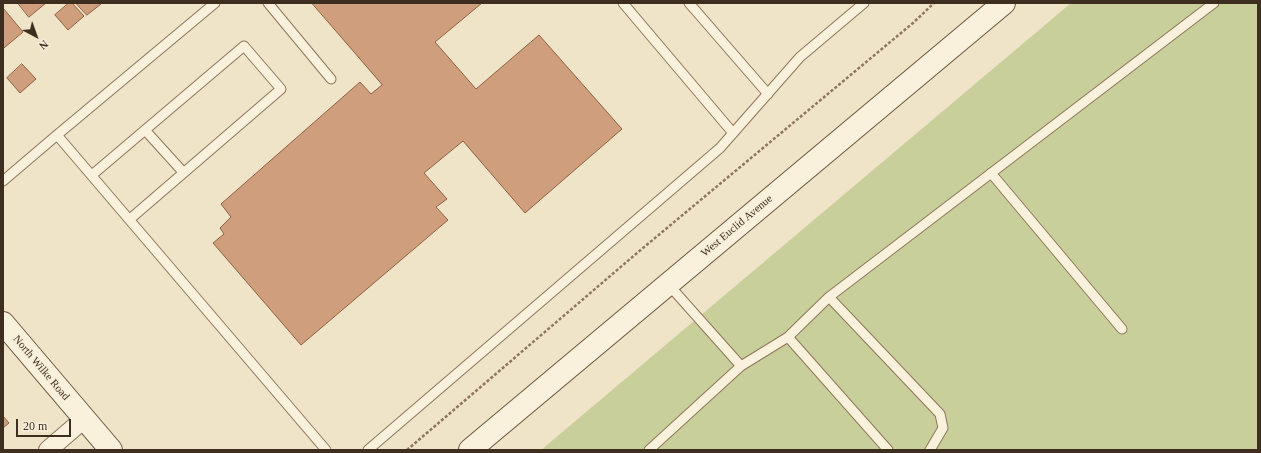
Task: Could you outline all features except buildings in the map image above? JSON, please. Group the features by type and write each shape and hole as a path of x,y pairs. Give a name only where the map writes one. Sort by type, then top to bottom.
{"main road":[{"name":"West Euclid Avenue","path":"470,450 1000,4"},
{"name":"North Wilke Road","path":"3,323 111,450"}],"street":[{"path":"48,450 84,419"}],"lane":[{"path":"3,181 215,3"},
{"path":"268,3 331,79"},
{"path":"623,3 734,133"},
{"path":"689,3 768,94"},
{"path":"368,450 720,148 800,57 864,3"},
{"path":"649,450 741,366 788,337 829,297 1214,3"},
{"path":"92,175 244,46 281,89 130,219"},
{"path":"145,130 183,172"},
{"path":"57,136 130,219 326,450"},
{"path":"991,174 1122,329"},
{"path":"668,283 741,366"},
{"path":"829,297 940,414 943,428 930,450"},
{"path":"788,337 888,450"}],"path":[{"path":"407,450 637,253 913,23 934,3"}],"green space":[{"path":"1071,3 1258,3 1258,450 541,450"}]}
